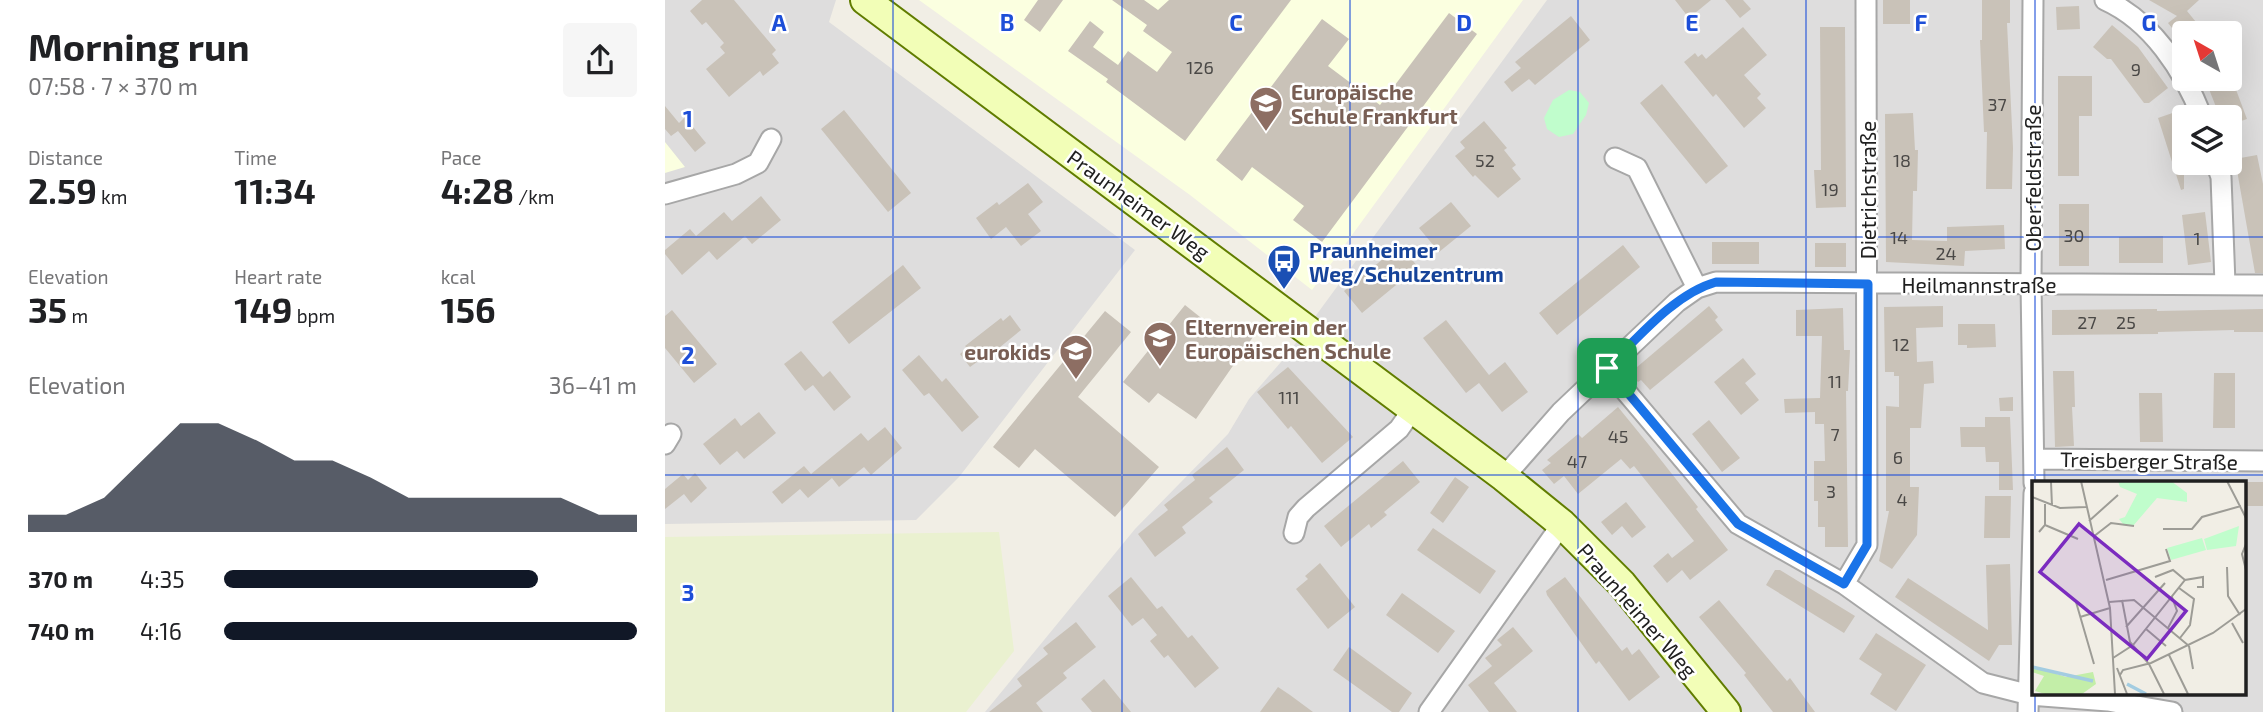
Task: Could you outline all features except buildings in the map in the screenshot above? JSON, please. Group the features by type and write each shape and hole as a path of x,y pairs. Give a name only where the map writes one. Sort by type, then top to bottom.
{"main road":[{"name":"Praunheimer Weg","path":"865,0 1504,477 1562,524 1622,584 1726,712"}],"street":[{"name":"Dietrichstraße","path":"1844,584 1867,545 1866,0"},
{"name":"Oberfeldstraße","path":"2033,0 2031,283 2034,481"},
{"path":"2105,0 2146,27 2176,65 2196,105"},
{"path":"665,194 736,174 758,163 771,139"},
{"path":"1615,158 1637,168 1696,288"},
{"path":"2220,175 2225,284"},
{"name":"Heilmannstraße","path":"1504,477 1561,411 1678,302 1696,288 1716,282 2263,285"},
{"path":"1607,368 1738,524 1844,584 1983,683 2029,704 2108,701 2172,712"},
{"path":"1294,533 1298,517 1305,508 1399,429 1413,409"},
{"name":"Treisberger Straße","path":"2034,458 2263,461"},
{"path":"1429,712 1562,524"},
{"path":"2029,704 2032,577"}],"shaded area":[{"path":"665,0 836,0 829,22 1135,250 959,477 916,520 665,524"},
{"name":"Europäische Schule Frankfurt","path":"919,0 1523,0 1312,290 1190,195"},
{"path":"1547,0 2263,0 2263,712 985,712 1135,529 1228,434 1249,399 1287,355"},
{"path":"665,142 685,167 665,173"},
{"path":"999,532 1014,651 966,712 665,712 665,537"}],"green space":[{"path":"1569,90 1580,92 1589,103 1586,115 1573,134 1559,137 1547,129 1544,118 1553,100"}],"place":[{"name":"Europäische Schule Frankfurt","path":"1266,133"},
{"name":"Praunheimer Weg/Schulzentrum","path":"1284,291"},
{"name":"Elternverein der Europäischen Schule","path":"1160,368"},
{"name":"eurokids","path":"1076,381"}],"route":[{"path":"1716,282 1868,284 1867,545 1844,584 1738,524 1607,368 1696,288 1716,282"}]}
